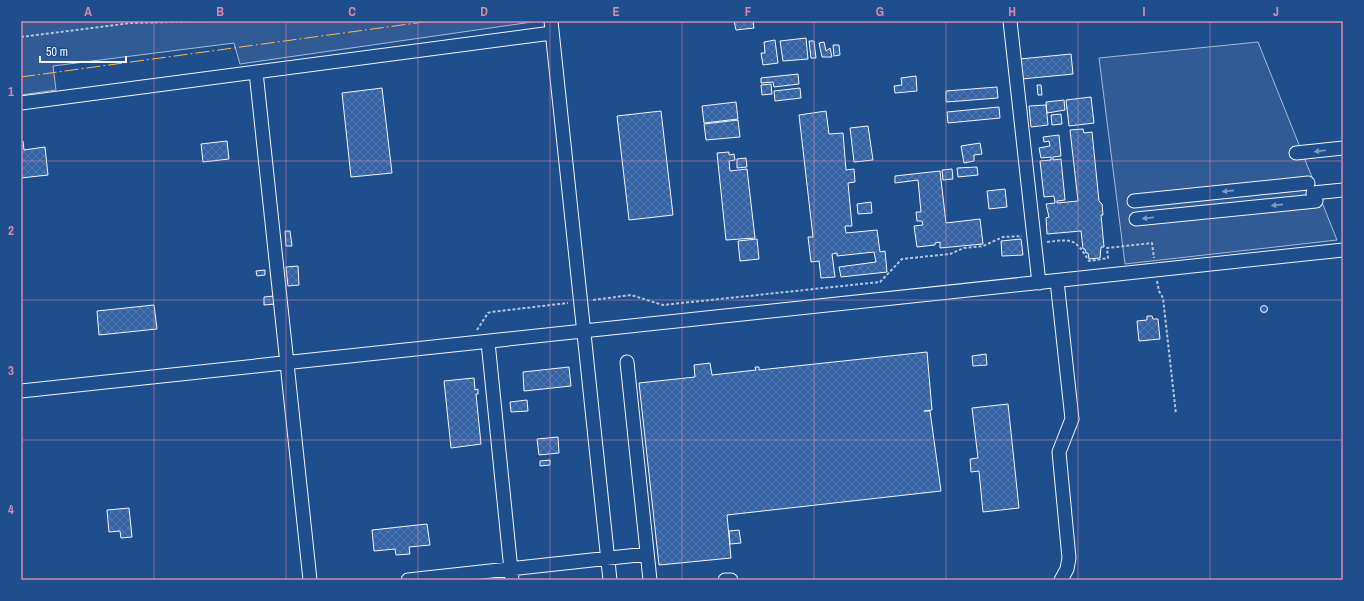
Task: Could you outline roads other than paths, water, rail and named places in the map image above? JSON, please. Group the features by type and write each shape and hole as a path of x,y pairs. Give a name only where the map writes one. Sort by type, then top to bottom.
{"lane":[{"path":"1010,21 1040,283"},
{"path":"21,103 256,72 552,27 610,580"},
{"path":"256,72 310,580"},
{"path":"1296,153 1343,148"},
{"path":"1134,200 1343,190"},
{"path":"1136,219 1312,192"},
{"path":"21,391 1343,250"},
{"path":"1057,281 1072,420 1059,452 1069,558 1067,569 1061,580"},
{"path":"488,342 512,574"},
{"path":"627,362 650,580"},
{"path":"408,580 512,574 608,558 647,554"},
{"path":"725,580 731,580"}]}
